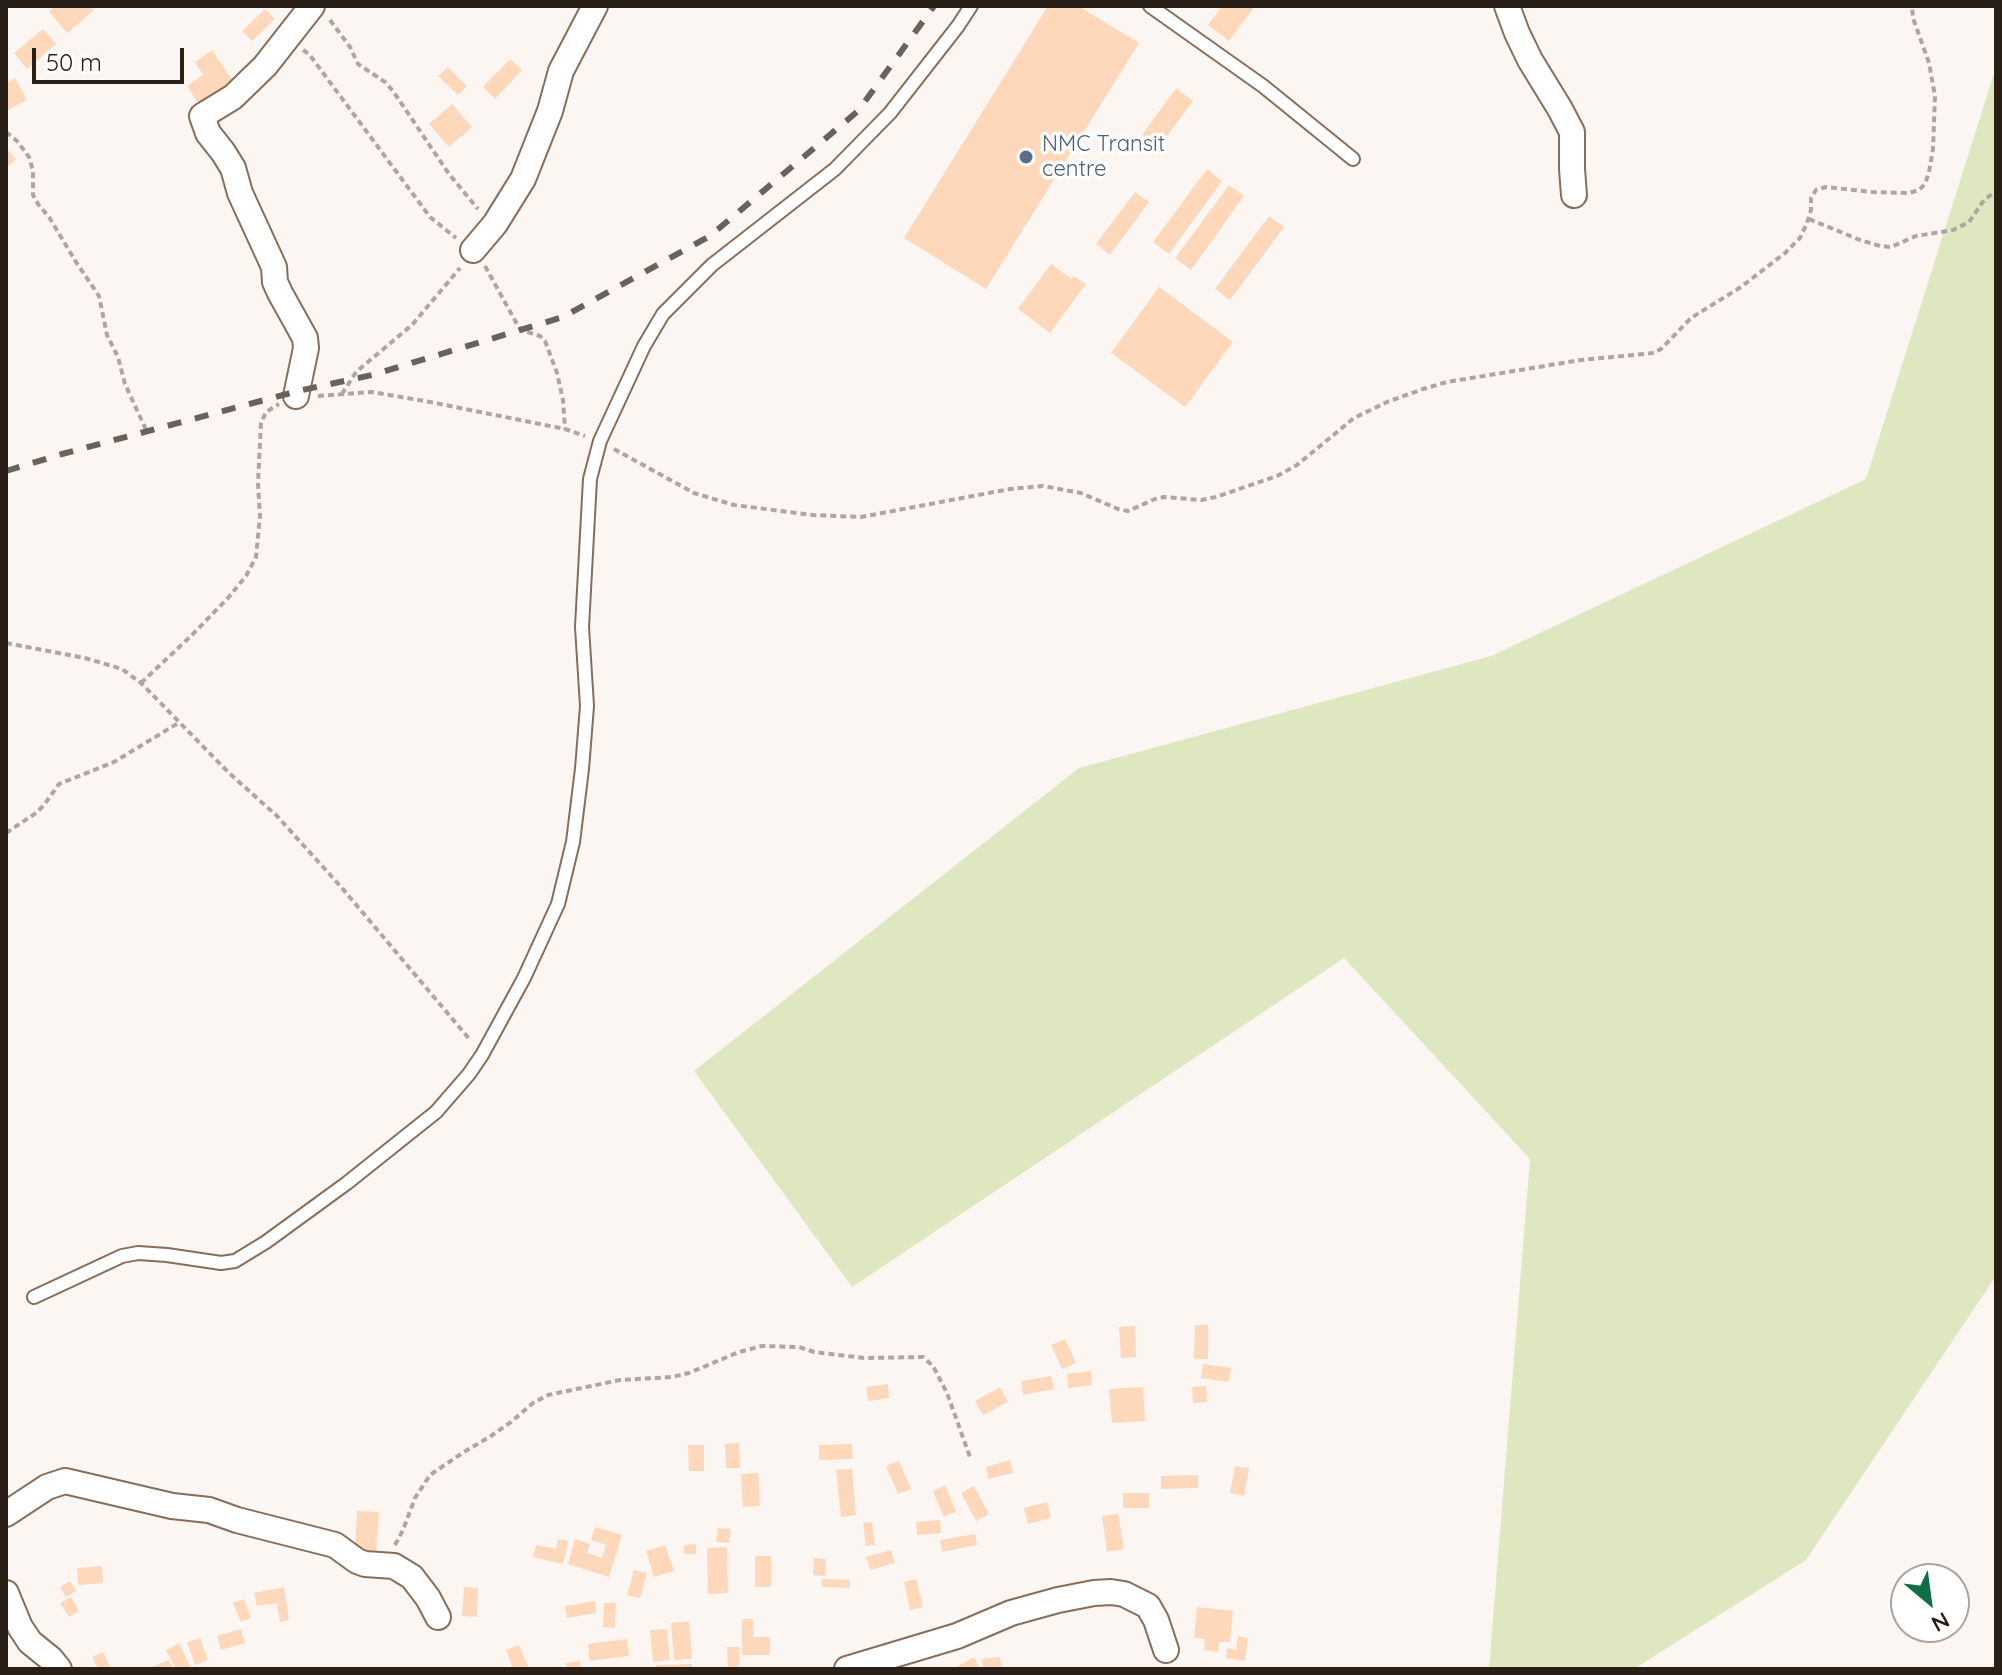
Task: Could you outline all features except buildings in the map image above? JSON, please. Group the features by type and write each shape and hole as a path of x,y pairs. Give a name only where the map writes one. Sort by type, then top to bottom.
{"street":[{"path":"473,250 495,224 523,179 550,111 561,71 595,6"},
{"path":"1507,6 1530,60 1572,132 1574,195"},
{"path":"296,396 306,348 305,338 275,282 274,267 240,193 233,168 202,120 203,115 244,87 292,31 319,10"},
{"path":"6,1514 47,1487 65,1481 172,1506 209,1510 335,1545 365,1564 394,1566 412,1577 438,1617"},
{"path":"6,1593 30,1642 59,1669"},
{"path":"847,1669 957,1636 1011,1613 1094,1593 1124,1594 1148,1606 1166,1650"}],"lane":[{"path":"34,1297 122,1256 167,1255 221,1263 235,1261 347,1183 436,1112 482,1055 544,939 558,904 573,842 587,706 582,627 590,479 600,441 644,346 663,314 712,265 835,169 890,113 971,6"},
{"path":"1150,6 1263,86 1353,159"}],"path":[{"path":"141,683 192,635 246,576 256,557 260,516 261,423 266,412 296,396 372,392 565,429 600,441 694,493 734,505 813,515 861,517 1010,489 1043,486 1081,493 1124,511 1164,497 1201,500 1216,497 1277,476 1297,465 1354,418 1423,389 1447,382 1581,360 1654,353 1691,318 1741,287 1800,238 1809,219 1811,198 1816,190 1826,187 1909,193 1925,184 1933,149 1935,96 1912,6"},
{"path":"319,10 350,47 358,64 393,91 456,183 495,224"},
{"path":"292,31 299,47 309,54 430,217 473,250 483,262 521,330 540,336 545,341 557,373 565,429"},
{"path":"6,132 29,157 33,171 33,195 99,296 107,335 147,432"},
{"path":"1809,219 1860,240 1891,247 1916,236 1953,230 1969,222 1984,200 1996,191"},
{"path":"342,394 356,372 412,325 473,250"},
{"path":"6,643 85,658 122,669 141,683 229,773 277,816 342,888 482,1055"},
{"path":"6,833 36,813 59,784 114,762 180,722"},
{"path":"384,1564 403,1530 415,1498 430,1475 491,1436 533,1403 548,1395 620,1380 689,1373 762,1346 799,1347 814,1352 864,1358 923,1357 933,1366 947,1393 970,1457"}],"green space":[{"path":"1996,67 1996,1276 1806,1560 1634,1669 1489,1669 1530,1159 1344,958 852,1287 694,1071 1079,768 1491,656 1866,479"}],"railway":[{"path":"6,471 298,391 372,375 563,317 710,236 858,111 934,6"}],"place":[{"name":"NMC Transit centre","path":"1026,157"}]}
